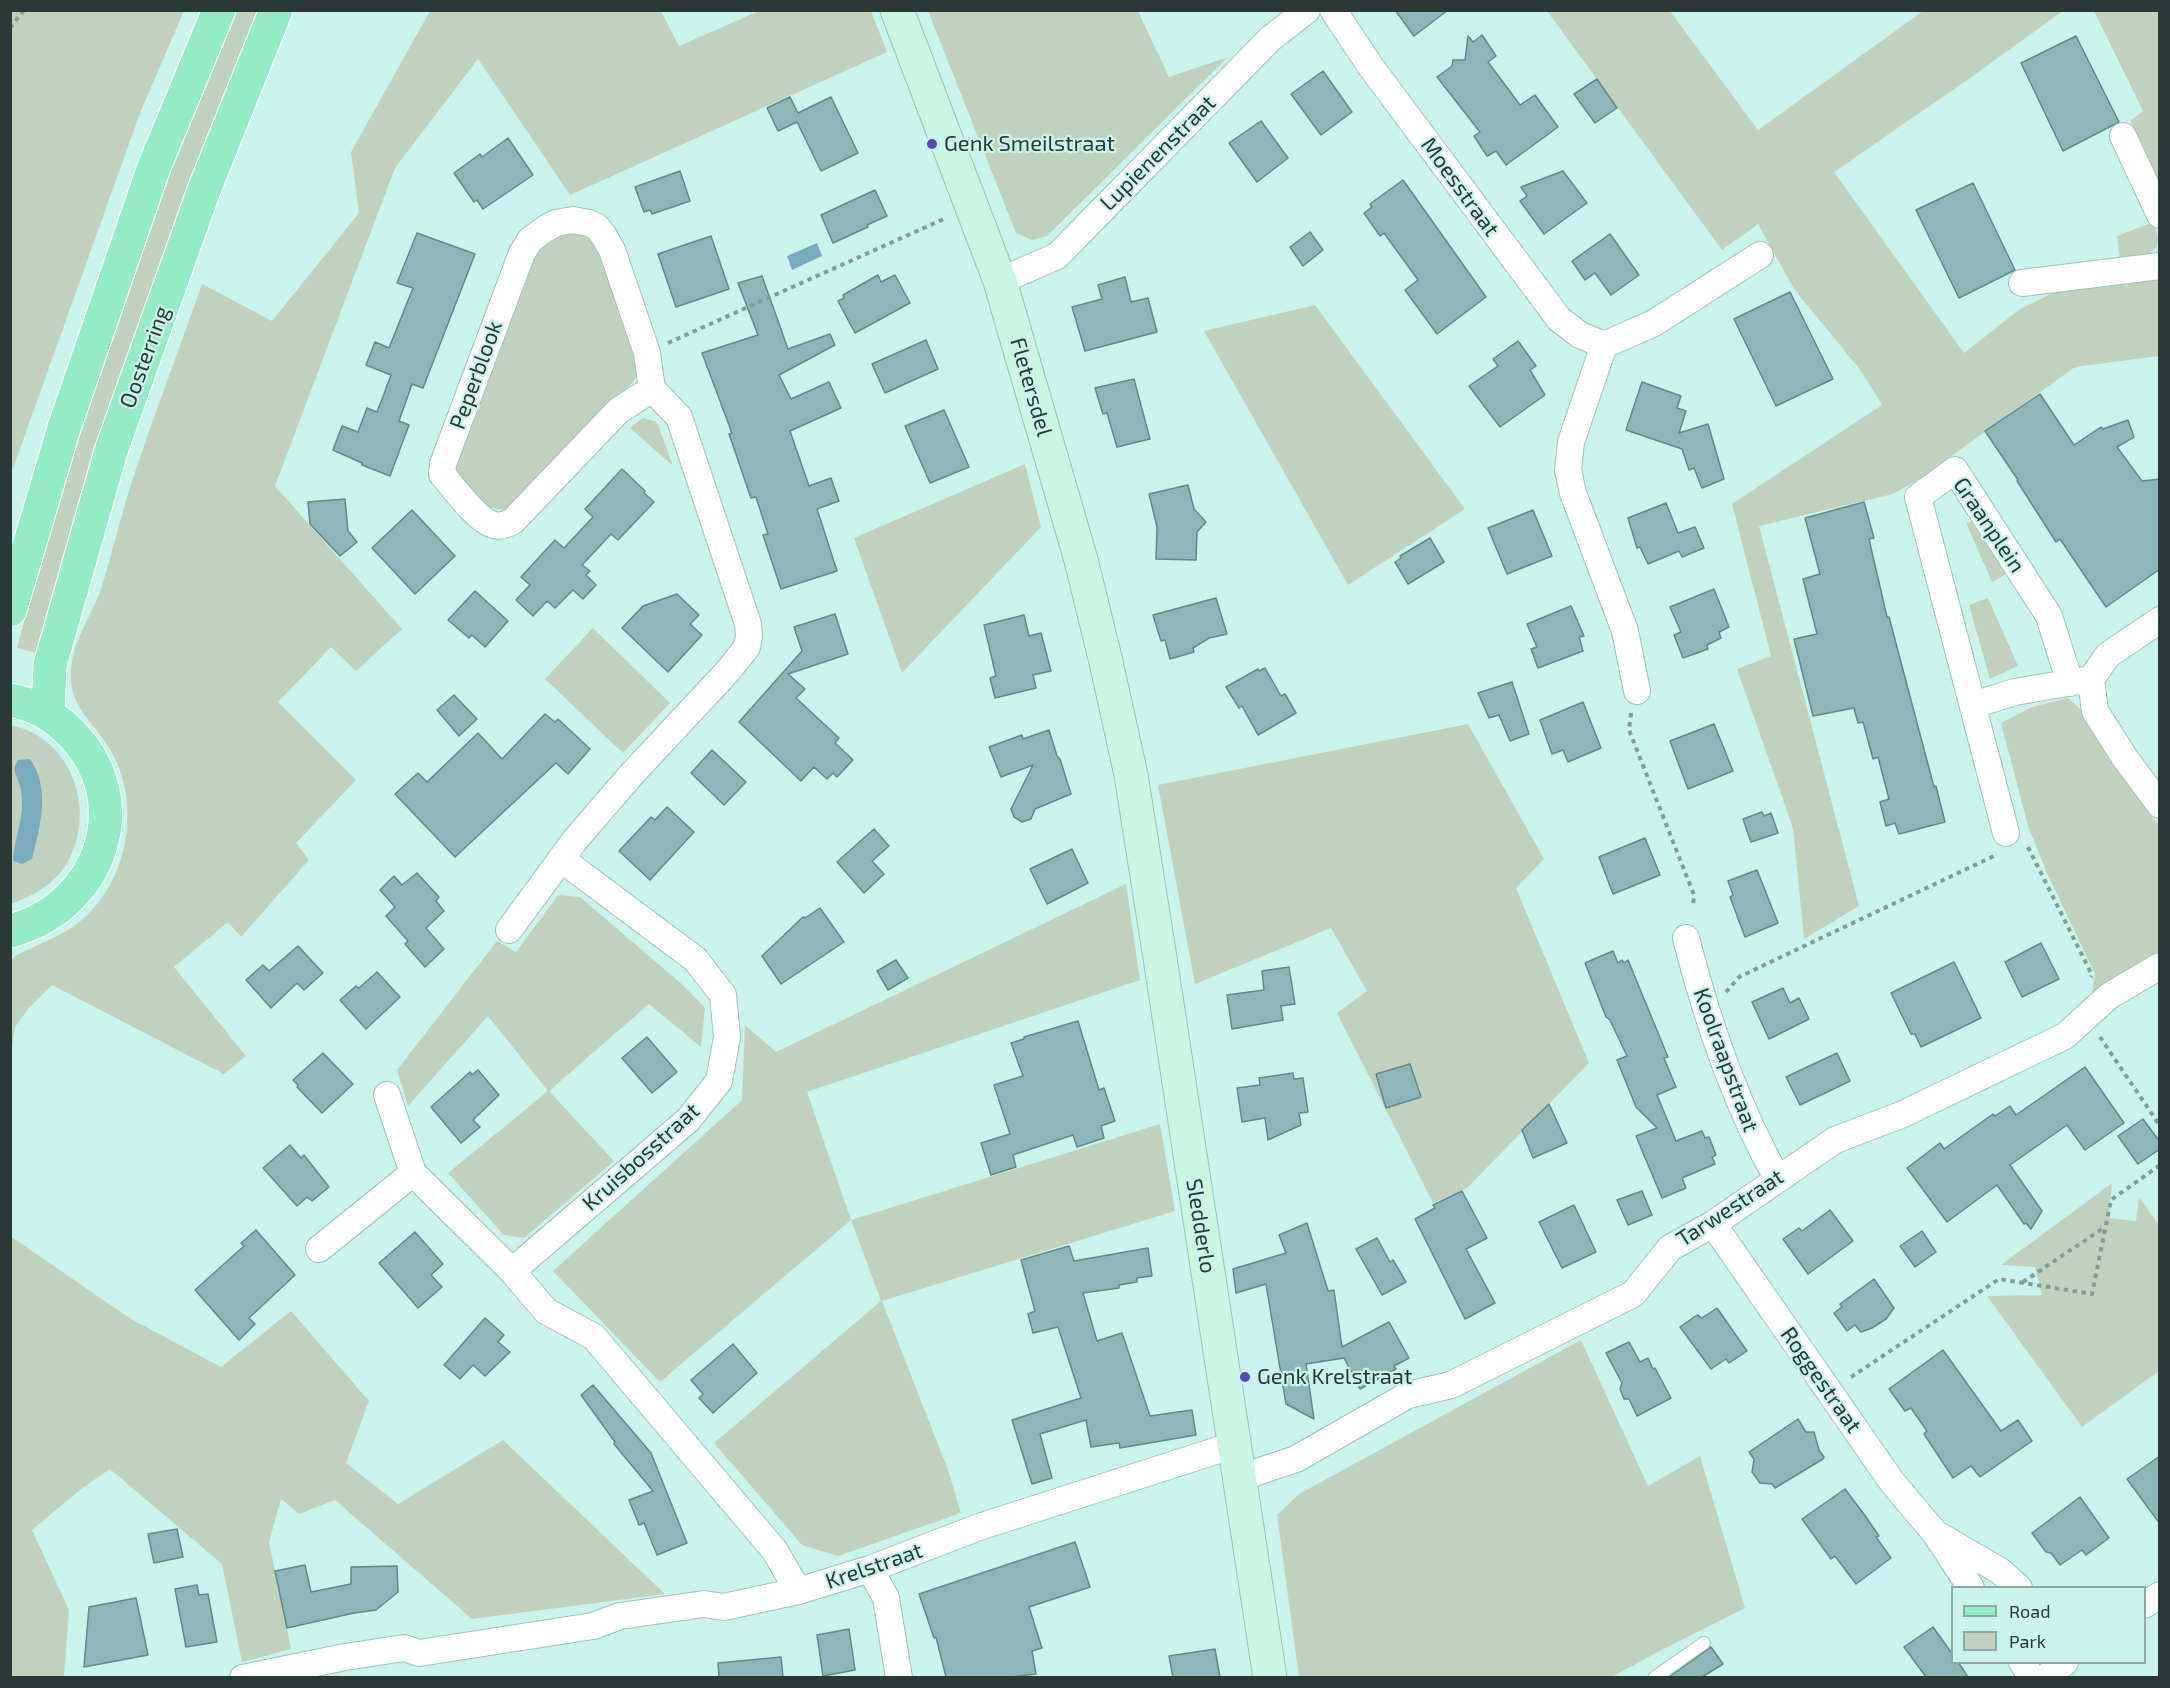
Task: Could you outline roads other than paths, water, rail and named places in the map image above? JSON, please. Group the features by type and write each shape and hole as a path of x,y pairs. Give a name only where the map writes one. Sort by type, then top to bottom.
{"main road":[{"path":"10,610 64,428 153,167 219,10"},
{"name":"Oosterring","path":"48,714 50,665 111,451 204,190 276,10"},
{"path":"10,700 33,706 48,714 76,738 92,762 102,788 105,825 96,862 75,893 46,917 10,931"}],"street":[{"name":"Fletersdel","path":"897,10 1000,281 1081,560 1131,775"},
{"name":"Lupienenstraat","path":"1000,281 1057,256 1270,39 1306,10"},
{"name":"Moesstraat","path":"1333,10 1371,67 1559,319 1580,335 1604,345"},
{"path":"2123,136 2160,215"},
{"name":"Peperblook","path":"573,220 589,223 597,227 604,236 612,250 647,353 652,389 618,411 513,521 502,526 494,525 482,518 442,474 443,464 522,253 530,240 556,223 573,220"},
{"path":"1634,702 1625,631 1573,493 1568,470 1571,442 1604,345 1654,323 1760,255"},
{"path":"2022,283 2160,266"},
{"path":"509,930 561,859 631,775 728,671 747,647 748,624 679,417 652,389"},
{"name":"Graanplein","path":"2011,842 1918,497 1956,470 2049,616 2080,681"},
{"path":"1973,705 2015,692 2080,681 2108,655 2160,620"},
{"path":"2080,681 2095,711 2125,758 2160,805"},
{"name":"Sledderlo","path":"1131,775 1270,1677"},
{"name":"Kruisbosstraat","path":"512,1271 688,1120 719,1081 727,1037 723,995 695,959 561,859"},
{"name":"Koolraapstraat","path":"1686,938 1702,1003 1755,1137 1777,1178"},
{"name":"Tarwestraat","path":"1239,1478 1296,1459 1408,1395 1451,1385 1633,1294 1670,1248 1713,1224 1835,1140 1901,1115 2065,1036 2109,996 2160,966"},
{"path":"387,1095 413,1173 512,1271 546,1311 594,1337 775,1551 798,1591"},
{"path":"319,1249 413,1173"},
{"name":"Roggestraat","path":"1713,1224 1892,1482 1935,1533 1970,1586"},
{"name":"Krelstraat","path":"243,1677 364,1654 405,1648 419,1653 502,1638 592,1626 620,1616 704,1604 724,1606 798,1591 870,1569 979,1527 1234,1445"},
{"name":"Roggestraat","path":"1935,1533 2000,1571 2018,1586"},
{"path":"870,1569 886,1598 899,1677"},
{"path":"2146,1604 2160,1595"},
{"path":"2023,1664 2032,1677"},
{"path":"2045,1677 2062,1664"}],"lane":[{"path":"1654,1677 1704,1643"}],"water":[{"path":"817,243 822,256 792,270 787,256"},
{"path":"30,759 40,783 42,808 32,859 22,864 13,861 22,808 20,788 14,769 18,760"}],"place":[{"name":"Genk Smeilstraat","path":"932,144"},
{"name":"Genk Krelstraat","path":"1245,1377"}]}
